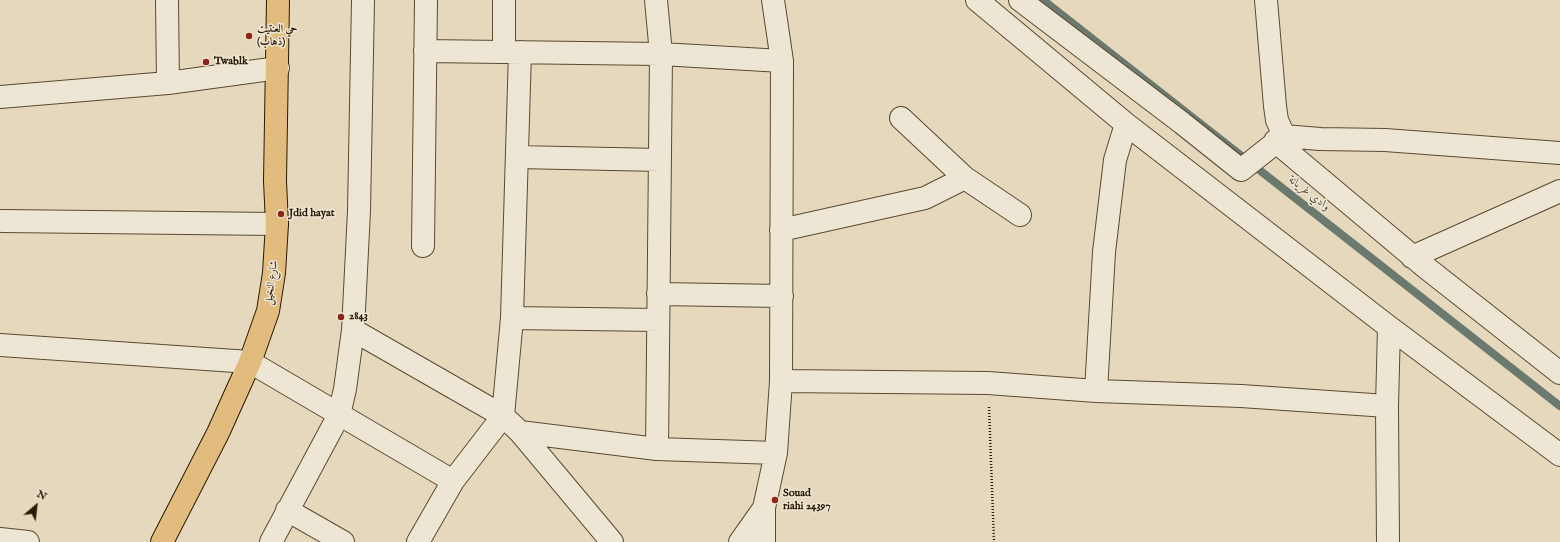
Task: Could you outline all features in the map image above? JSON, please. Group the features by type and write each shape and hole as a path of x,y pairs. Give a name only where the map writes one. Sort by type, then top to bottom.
{"main road":[{"name":"شارع النخيل","path":"169,540 250,362 268,311 274,273 277,224 275,181 278,0"}],"street":[{"path":"166,0 168,82"},
{"path":"271,542 339,415 345,389 353,330 359,211 363,0"},
{"path":"423,246 426,0"},
{"path":"418,542 453,481 503,416 512,318 517,157 512,52 504,0"},
{"path":"656,0 661,54 657,449"},
{"path":"764,542 764,508 776,453 781,381 782,61 773,0"},
{"path":"977,0 1126,124 1389,327 1560,455"},
{"path":"1020,0 1182,123 1241,170"},
{"path":"1266,0 1275,106 1280,139 1412,257 1560,373"},
{"path":"425,50 661,54 782,61"},
{"path":"0,97 168,82 278,68"},
{"path":"901,118 966,178 1020,215"},
{"path":"1096,391 1105,244 1115,160 1126,124"},
{"path":"1219,196 1241,170 1280,139 1385,140 1560,153"},
{"path":"517,157 660,160"},
{"path":"781,230 925,198 966,178"},
{"path":"1412,257 1560,191"},
{"path":"2,221 277,224"},
{"path":"658,294 782,296"},
{"path":"512,318 658,320"},
{"path":"1388,542 1387,406 1389,327"},
{"path":"353,330 503,416 520,432 612,542"},
{"path":"0,345 250,362 453,481"},
{"path":"781,381 988,383 1096,391 1241,396 1387,406"},
{"path":"520,432 657,449 776,453"},
{"path":"740,542 764,508"},
{"path":"287,510 343,542"},
{"path":"0,539 28,542"}],"path":[{"path":"988,383 994,542"}],"waterway":[{"name":"وادي غريانة","path":"1043,0 1560,406"}],"place":[{"name":"حي العنتيت (ذهاب)","path":"249,36"},
{"name":"Twablk","path":"206,62"},
{"name":"Jdid hayat","path":"281,214"},
{"name":"2843","path":"341,317"},
{"name":"Souad riahi 24397","path":"775,500"}]}
